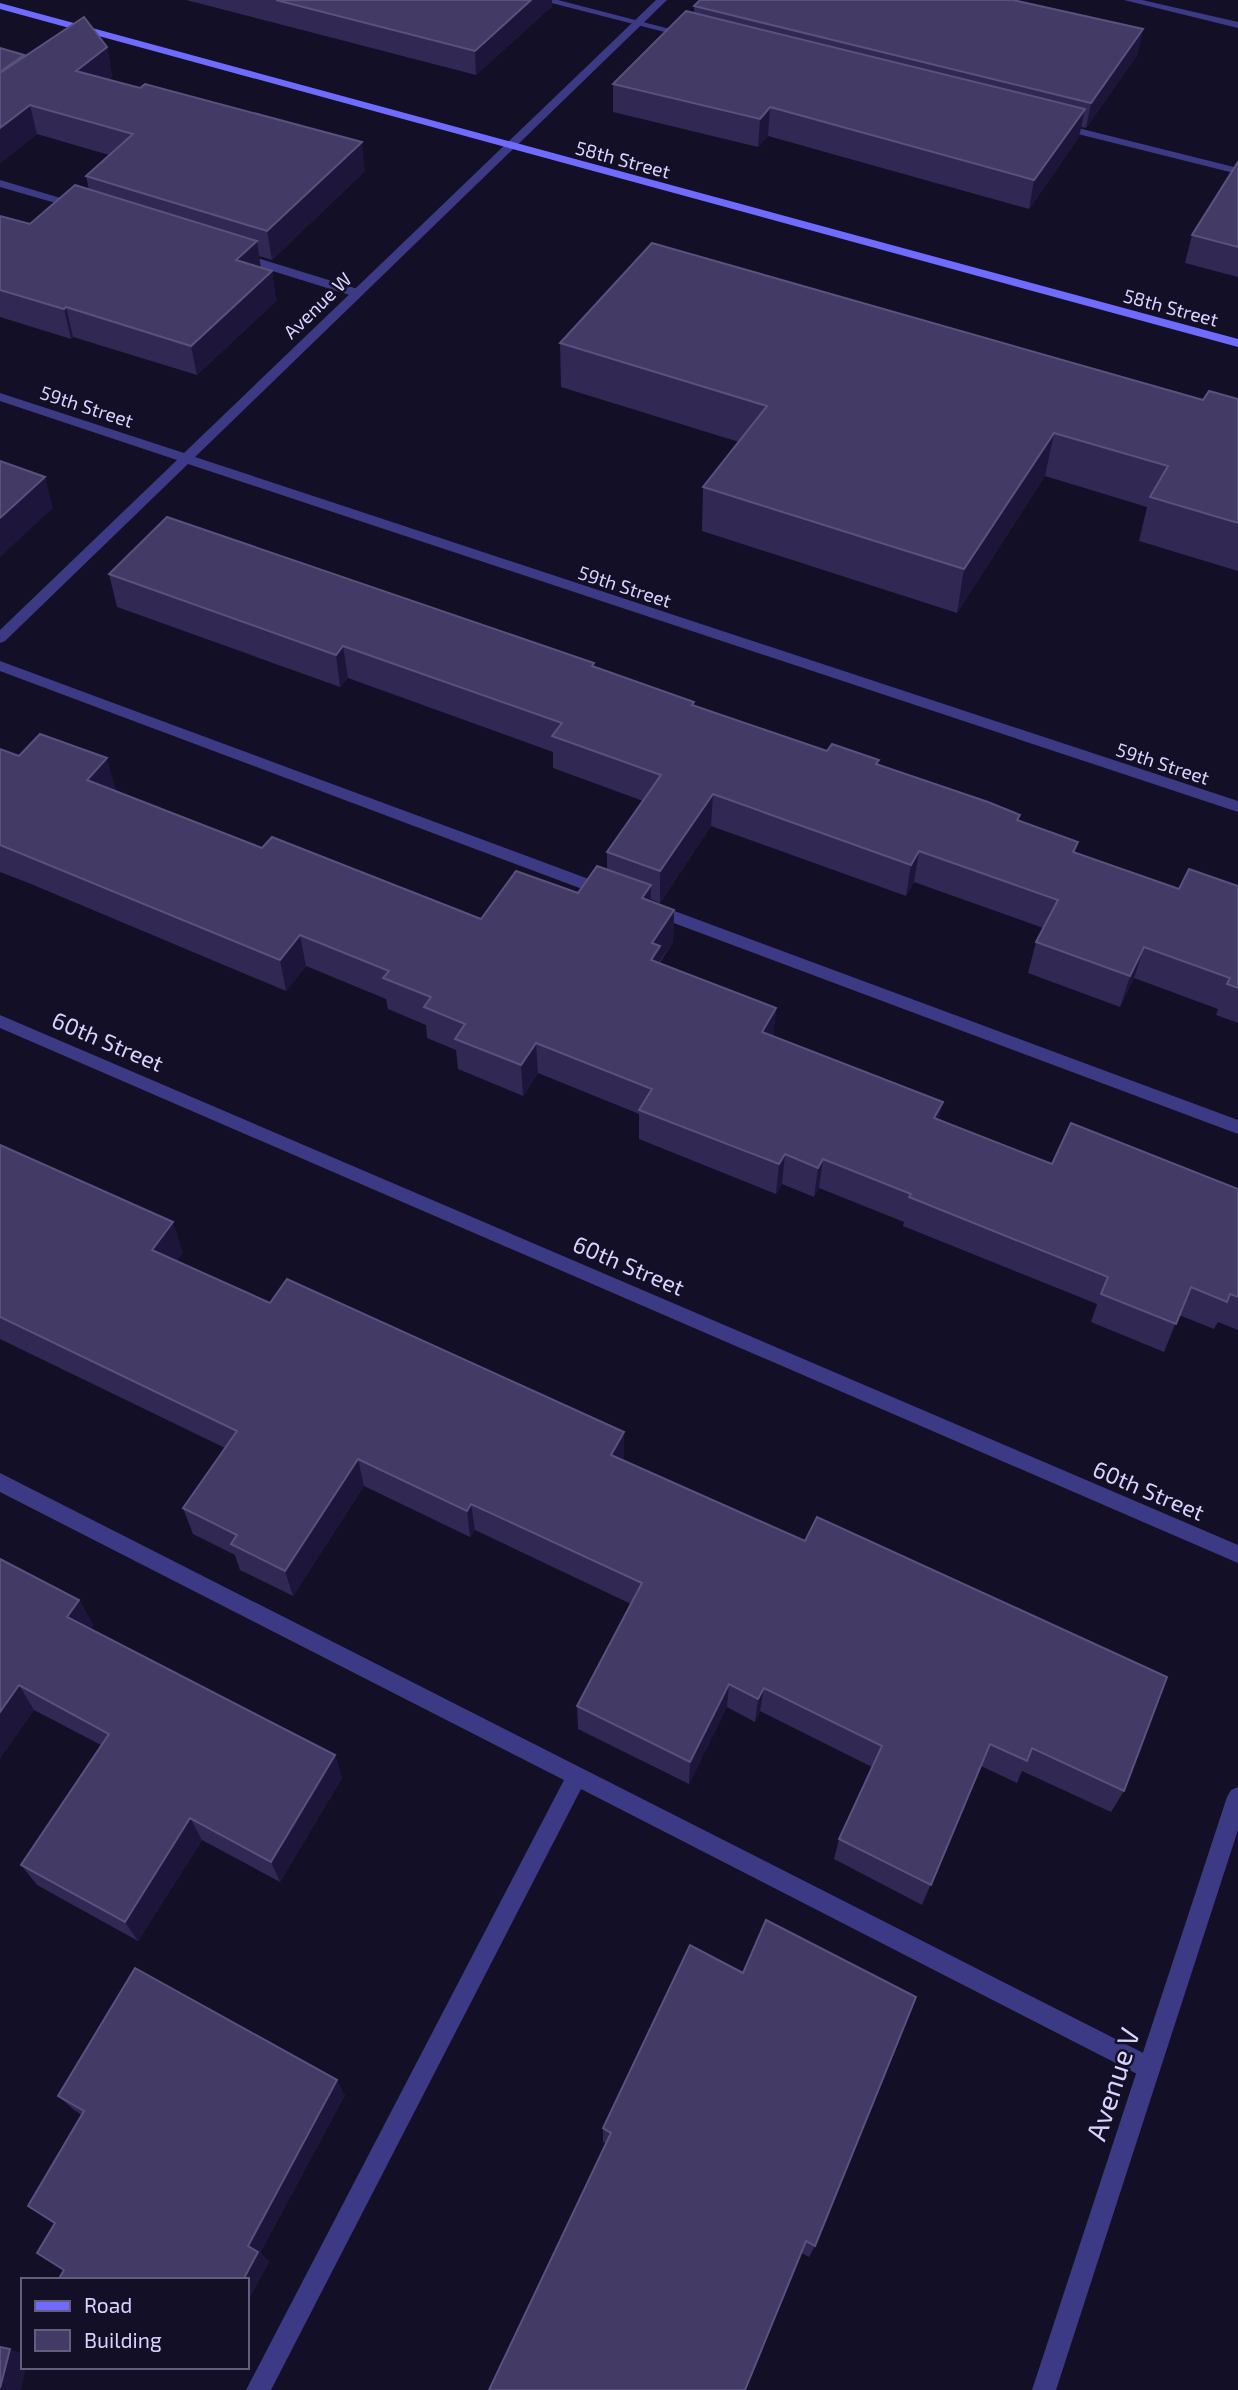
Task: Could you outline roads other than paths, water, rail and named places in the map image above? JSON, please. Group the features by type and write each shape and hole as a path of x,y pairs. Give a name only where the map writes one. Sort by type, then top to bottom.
{"street":[{"path":"545,0 704,39"},
{"name":"Avenue W","path":"0,638 662,0"},
{"path":"1129,0 1238,25"},
{"name":"58th Street","path":"0,6 1238,343"},
{"path":"1051,125 1238,171"},
{"path":"0,183 92,211"},
{"path":"225,252 357,293"},
{"name":"59th Street","path":"0,397 1238,807"},
{"path":"0,666 1238,1127"},
{"name":"60th Street","path":"0,1021 1238,1554"},
{"path":"0,1482 1149,2068"},
{"path":"258,2390 577,1776"},
{"name":"Avenue V","path":"1044,2390 1238,1797"}]}
